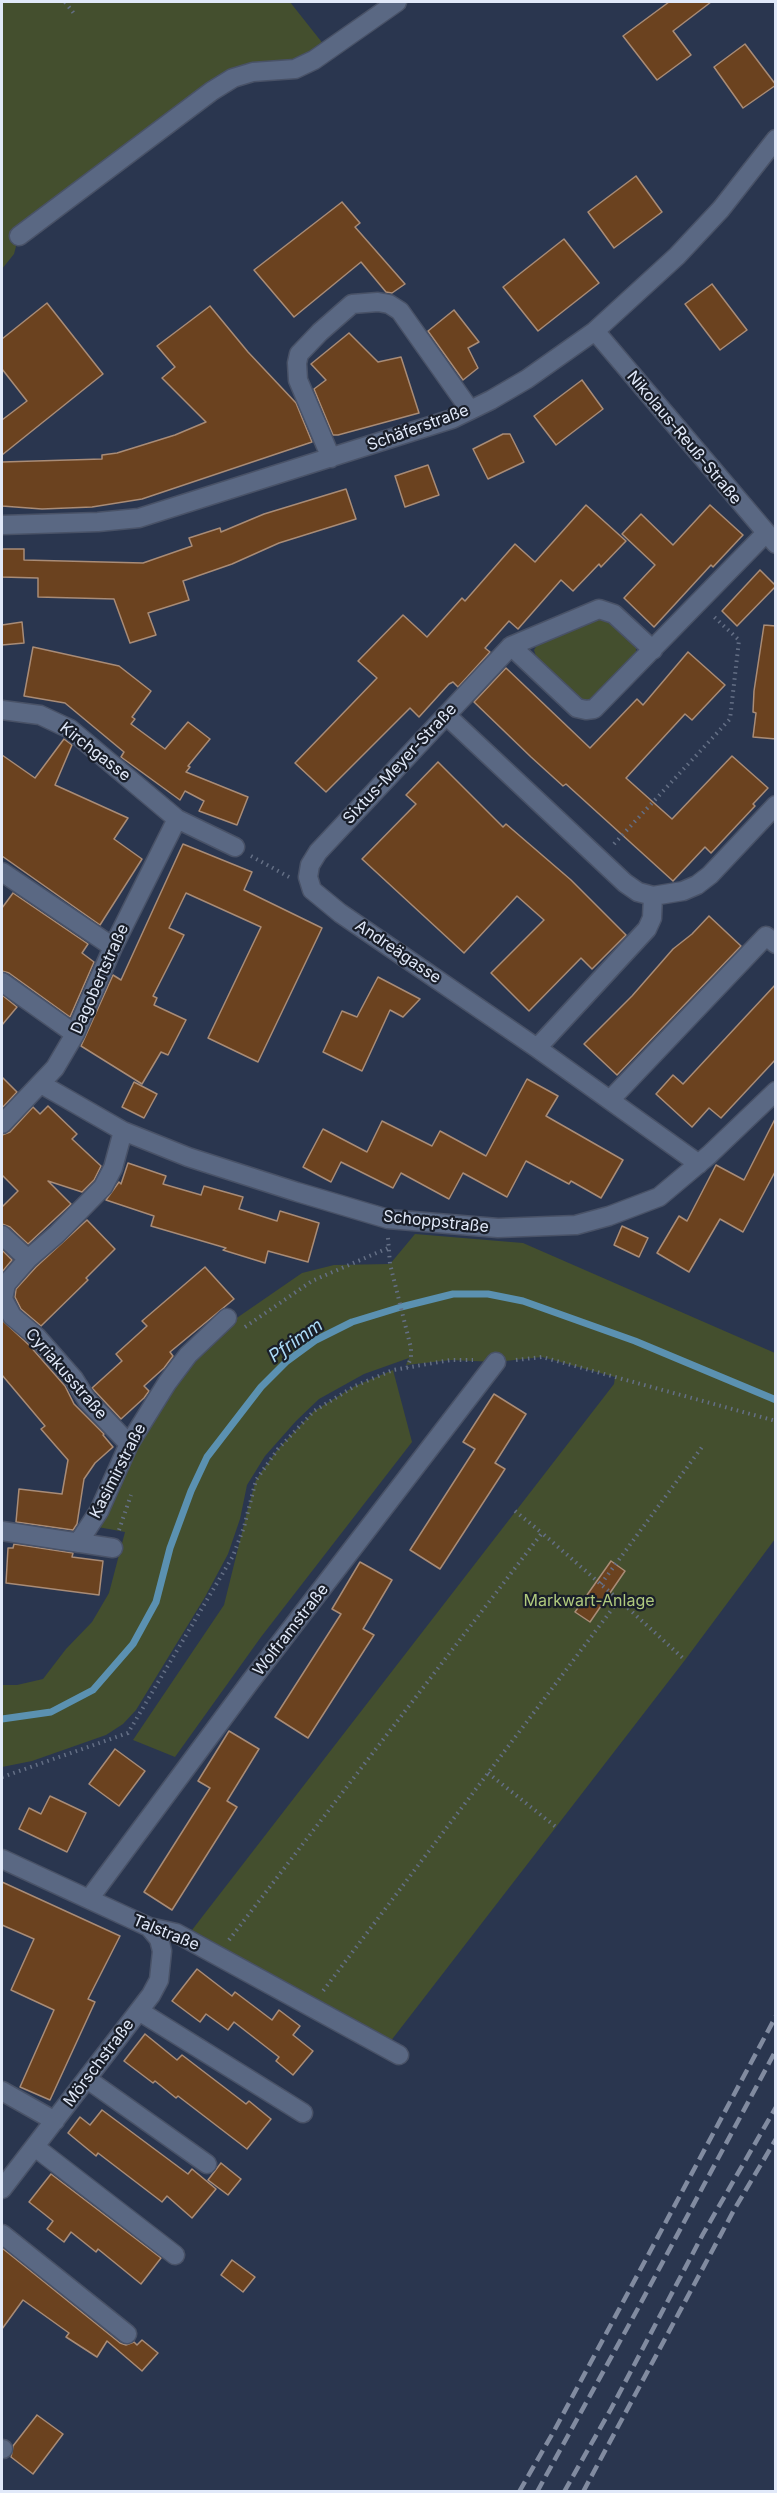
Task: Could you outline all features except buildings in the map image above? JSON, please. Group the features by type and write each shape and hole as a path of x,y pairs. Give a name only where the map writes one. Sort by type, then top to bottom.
{"street":[{"path":"19,236 212,91 233,78 253,72 295,69 314,60 397,2"},
{"name":"Schäferstraße","path":"2,525 98,522 139,518 452,419 527,379 595,331 678,256 721,209 776,139"},
{"path":"331,458 298,380 297,363 300,354 320,332 352,304 378,302 388,304 400,311 470,410"},
{"name":"Nikolaus-Reuß-Straße","path":"595,331 770,539"},
{"path":"511,646 577,708 586,710 601,704 699,602 770,539"},
{"name":"Sixtus-Meyer-Straße","path":"312,890 308,877 318,852 511,646 599,609 614,614 653,650"},
{"name":"Kirchgasse","path":"2,710 40,715 70,729 177,819"},
{"path":"446,715 638,892 653,896 683,891 697,885 710,875 776,805"},
{"path":"177,819 235,847"},
{"name":"Dagobertstraße","path":"2,1124 55,1068 75,1034 113,947 177,819"},
{"path":"2,872 113,947"},
{"name":"Andreägasse","path":"312,890 340,913 537,1048 699,1164"},
{"path":"537,1048 647,929 652,918 653,896"},
{"path":"610,1100 766,936 776,944"},
{"path":"2,982 75,1034"},
{"name":"Schoppstraße","path":"41,1084 123,1131 199,1161 388,1219 459,1226 539,1227 576,1225 609,1216 659,1197 699,1164 776,1091"},
{"name":"Cyriakusstraße","path":"123,1131 103,1187 57,1234 28,1259 6,1284 3,1299 12,1316 37,1337 74,1379 87,1400 129,1444"},
{"path":"2,1235 28,1259"},
{"name":"Kasimirstraße","path":"78,1543 99,1511 129,1444 174,1373 188,1355 233,1325"},
{"name":"Wolframstraße","path":"89,1899 250,1682 496,1362"},
{"name":"Kasimirstraße","path":"2,1531 113,1548"},
{"name":"Talstraße","path":"2,1858 149,1927 176,1933 399,2055"},
{"name":"Mörschstraße","path":"2,2189 139,2011 159,1980 162,1964 159,1939 149,1927"},
{"path":"139,2011 303,2113"},
{"path":"87,2079 207,2164"},
{"path":"2,2091 55,2121"},
{"path":"35,2146 175,2255"},
{"path":"2,2234 127,2334"}],"path":[{"path":"65,2 76,16"},
{"path":"600,859 730,719 739,640 699,602"},
{"path":"235,847 312,890"},
{"path":"233,1325 312,1281 388,1248 411,1348 411,1358 407,1366"},
{"path":"2,1777 128,1733 233,1556 244,1527 256,1480 278,1449 314,1412 355,1386 407,1366 451,1360 496,1362 542,1357 776,1421"},
{"path":"601,1584 702,1447"},
{"path":"113,1548 135,1486"},
{"path":"515,1511 685,1660"},
{"path":"217,1955 542,1533"},
{"path":"312,2006 619,1600"},
{"path":"488,1773 556,1827"}],"green space":[{"path":"2,2 290,2 328,50 253,72 19,235 14,254 2,269"},
{"path":"597,617 612,620 636,646 636,652 592,699 587,700 581,699 537,659 534,650 537,645"},
{"name":"Markwart-Anlage","path":"415,1234 523,1243 775,1353 775,1539 685,1660 390,2042 192,1930 614,1384 615,1377 542,1357 496,1362 451,1360 406,1365 409,1358 364,1374 319,1399 265,1456 247,1485 240,1519 228,1554 205,1597 136,1710 123,1724 106,1735 32,1761 2,1767 2,1685 17,1685 43,1679 66,1649 92,1622 109,1593 125,1532 98,1527 127,1461 165,1394 228,1324 302,1273 334,1265 390,1264"},
{"path":"393,1370 412,1442 261,1637 175,1757 133,1740 224,1605 248,1508 256,1480 262,1471 278,1449 314,1411 355,1386"}],"waterway":[{"name":"Pfrimm","path":"2,1719 51,1712 93,1690 133,1644 156,1602 170,1548 191,1491 207,1457 261,1387 286,1362 316,1340 352,1322 453,1294 488,1294 523,1301 635,1341 776,1400"}],"railway":[{"path":"519,2492 554,2431 776,2016"},
{"path":"537,2492 776,2050"},
{"path":"564,2492 611,2409 703,2234 776,2107"},
{"path":"583,2492 734,2210 776,2139"}]}
